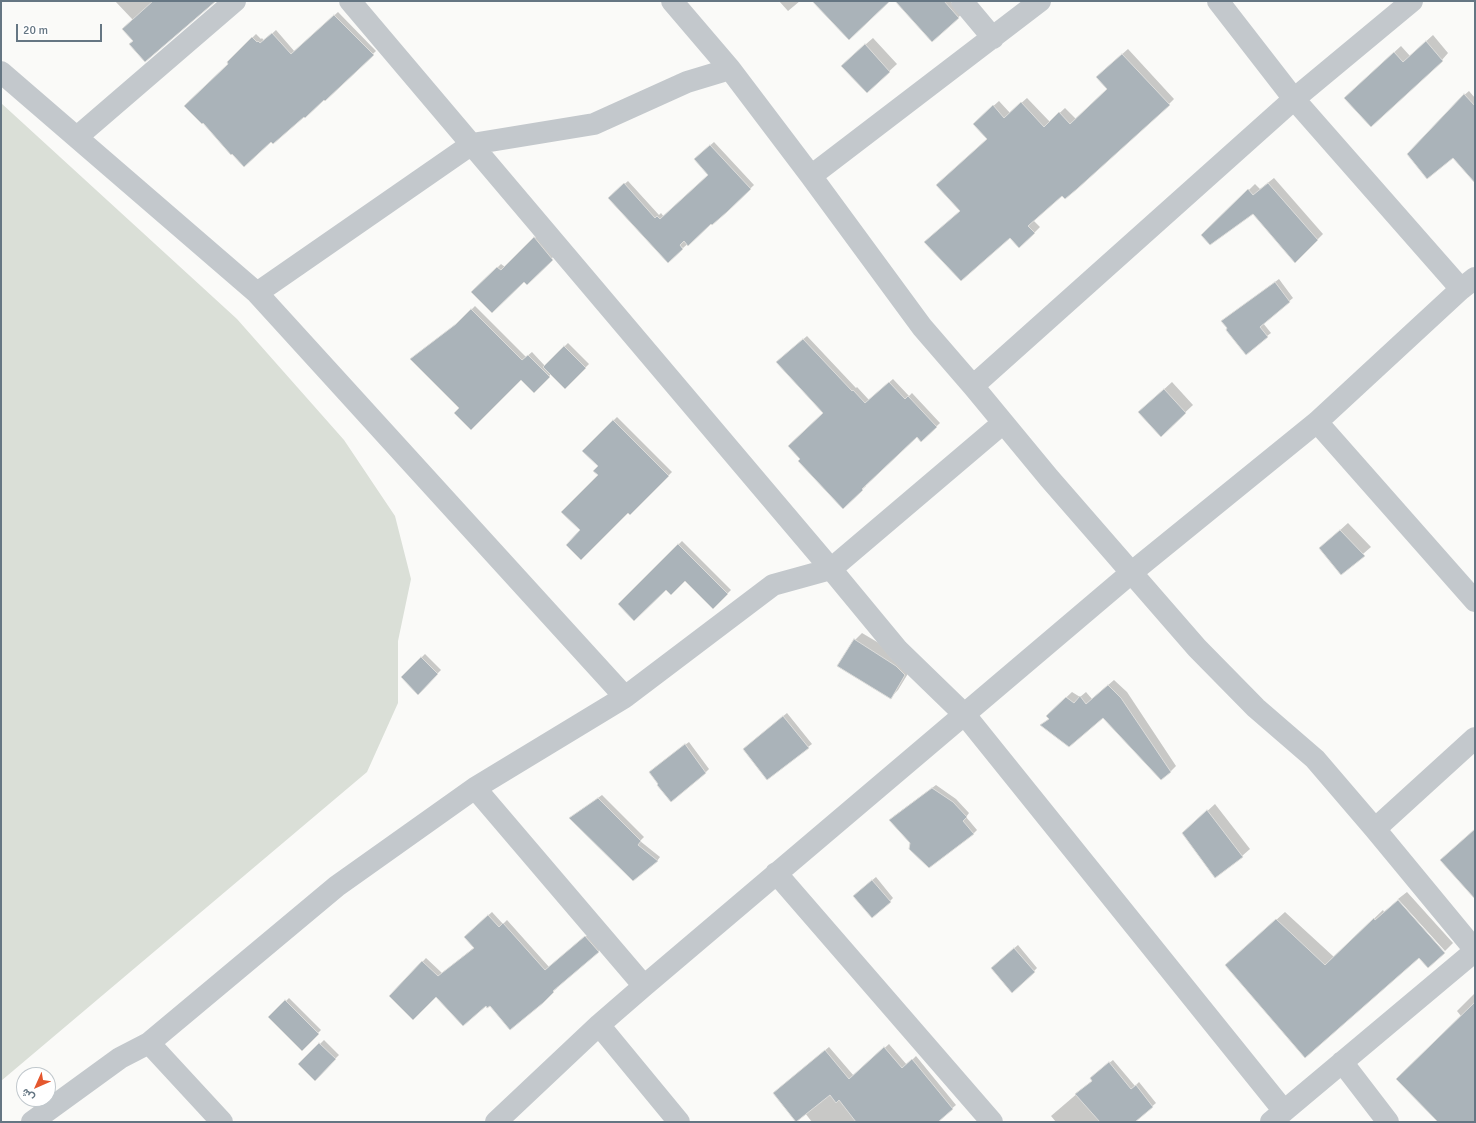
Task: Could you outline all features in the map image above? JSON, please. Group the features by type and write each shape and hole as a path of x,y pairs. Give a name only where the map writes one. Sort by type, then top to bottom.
{"street":[{"path":"77,138 235,1"},
{"path":"350,1 898,650 965,715 1277,1117 1475,951 1375,828 1315,759 1256,708 1197,648 1049,478 922,327 730,69 672,1"},
{"path":"962,1 993,38"},
{"path":"811,176 1040,1"},
{"path":"496,1122 600,1025 776,873 965,715 1131,573 1317,422 1468,283 1294,99 1218,1"},
{"path":"973,386 1294,99 1412,1"},
{"path":"257,293 472,144 594,124 687,82 730,69"},
{"path":"1,72 257,293 625,697"},
{"path":"1317,422 1475,601"},
{"path":"32,1122 120,1058 149,1043 336,886 475,788 625,697 773,585 831,569 1003,423"},
{"path":"1375,828 1475,738"},
{"path":"475,788 644,986"},
{"path":"776,873 992,1122"},
{"path":"600,1025 679,1122"},
{"path":"149,1043 222,1122"},
{"path":"1342,1062 1388,1122"}],"shaded area":[{"path":"1,103 237,319 344,440 395,516 411,579 398,641 398,703 367,772 1,1081"}],"building":[{"path":"153,1 216,1 145,62 129,44 133,41 122,29"},
{"path":"812,1 890,1 849,40"},
{"path":"895,1 944,1 959,18 932,42"},
{"path":"334,15 374,55 325,101 324,100 305,118 304,117 273,144 271,142 244,167 232,154 231,155 203,123 202,124 184,106 228,64 227,62 252,37 260,43 272,33 291,54"},
{"path":"1426,41 1443,61 1371,127 1344,98 1394,52 1403,62"},
{"path":"865,44 890,72 867,93 841,66"},
{"path":"1122,54 1170,105 1077,189 1065,199 1062,196 1028,226 1035,233 1019,248 1010,238 961,281 924,242 960,211 936,185 987,139 973,124 993,105 1004,118 1021,102 1044,127 1059,112 1070,124 1107,89 1096,77"},
{"path":"1464,94 1475,106 1475,183 1453,158 1427,179 1407,154"},
{"path":"710,145 751,189 688,246 684,241 680,245 683,249 668,263 608,198 624,183 655,218 657,216 660,219 708,175 694,159"},
{"path":"1268,183 1318,240 1295,263 1253,214 1210,245 1201,235 1248,189 1253,195"},
{"path":"534,237 553,260 527,285 524,282 492,313 471,292 497,267 501,270"},
{"path":"1275,282 1290,302 1260,327 1268,337 1246,355 1226,330 1227,328 1221,321"},
{"path":"471,309 522,360 528,355 550,377 534,393 521,380 471,430 454,413 459,408 410,359 456,324"},
{"path":"803,339 865,403 889,382 905,399 908,396 937,427 921,442 917,437 843,509 798,461 800,459 788,446 823,413 776,362"},
{"path":"564,346 586,368 565,389 543,367"},
{"path":"1164,389 1186,413 1161,437 1138,412"},
{"path":"613,420 669,476 630,515 628,513 581,560 566,545 580,530 561,512 598,475 593,471 598,466 582,451"},
{"path":"1340,530 1365,556 1341,575 1319,548"},
{"path":"678,544 728,594 713,609 685,581 671,595 666,590 634,621 618,604"},
{"path":"854,639 896,666 905,675 891,699 837,666"},
{"path":"421,657 438,674 418,695 401,677"},
{"path":"1108,685 1121,698 1171,772 1161,780 1103,718 1069,747 1040,725 1049,719 1046,716 1066,697 1074,703 1080,696 1086,704"},
{"path":"783,716 809,748 767,780 743,749"},
{"path":"685,744 706,773 671,802 657,785 658,784 649,772"},
{"path":"932,788 953,802 967,817 963,821 974,834 929,868 909,849 910,843 889,820"},
{"path":"598,798 641,841 638,845 658,861 633,881 569,818"},
{"path":"1207,810 1243,857 1215,878 1182,833"},
{"path":"1475,829 1475,899 1440,860"},
{"path":"872,880 891,902 872,918 853,896"},
{"path":"1398,900 1445,953 1428,968 1419,958 1305,1058 1225,965 1276,919 1325,965 1374,918 1375,920"},
{"path":"488,915 499,927 503,923 545,970 585,936 599,952 553,991 554,992 543,1003 510,1030 490,1006 487,1008 486,1006 463,1026 436,997 413,1020 389,996 422,961 438,976 474,948 464,937"},
{"path":"1014,948 1035,972 1012,993 991,968"},
{"path":"285,1000 319,1034 302,1051 268,1017"},
{"path":"1475,1002 1475,1122 1438,1122 1396,1079"},
{"path":"319,1043 336,1059 315,1081 298,1064"},
{"path":"884,1047 902,1068 912,1059 953,1109 938,1122 856,1122 839,1100 836,1103 830,1095 796,1122 773,1093 825,1050 849,1079"},
{"path":"1109,1062 1131,1089 1136,1085 1153,1107 1135,1122 1100,1122 1075,1094 1092,1081 1090,1078"}]}
